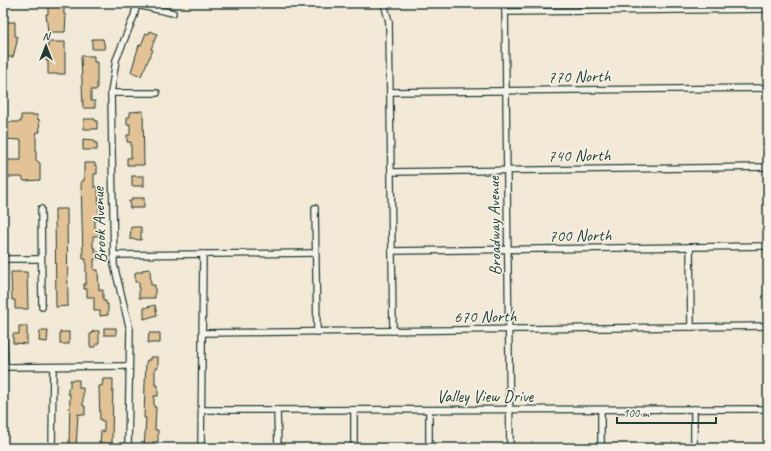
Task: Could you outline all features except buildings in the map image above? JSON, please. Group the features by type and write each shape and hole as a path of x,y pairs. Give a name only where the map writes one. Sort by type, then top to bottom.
{"street":[{"path":"384,3 389,18 393,331"},
{"name":"Broadway Avenue","path":"505,3 510,329 510,448"},
{"path":"137,4 174,13"},
{"name":"Brook Avenue","path":"128,448 129,323 116,278 114,256 111,93 116,60 137,4"},
{"path":"505,12 768,9"},
{"name":"770 North","path":"390,92 768,88"},
{"path":"111,93 156,93"},
{"name":"740 North","path":"391,172 768,167"},
{"path":"315,208 317,332"},
{"path":"41,210 42,307"},
{"name":"700 North","path":"392,251 768,246"},
{"path":"690,247 691,327"},
{"path":"114,256 316,253"},
{"path":"201,448 203,254"},
{"path":"3,259 41,259"},
{"path":"3,325 4,367 129,366"},
{"name":"670 North","path":"203,333 768,326"},
{"path":"52,448 54,367"},
{"name":"Valley View Drive","path":"202,410 768,410"},
{"path":"277,410 278,448"},
{"path":"354,410 354,448"},
{"path":"430,410 430,448"},
{"path":"601,410 601,448"},
{"path":"694,410 694,448"}]}
